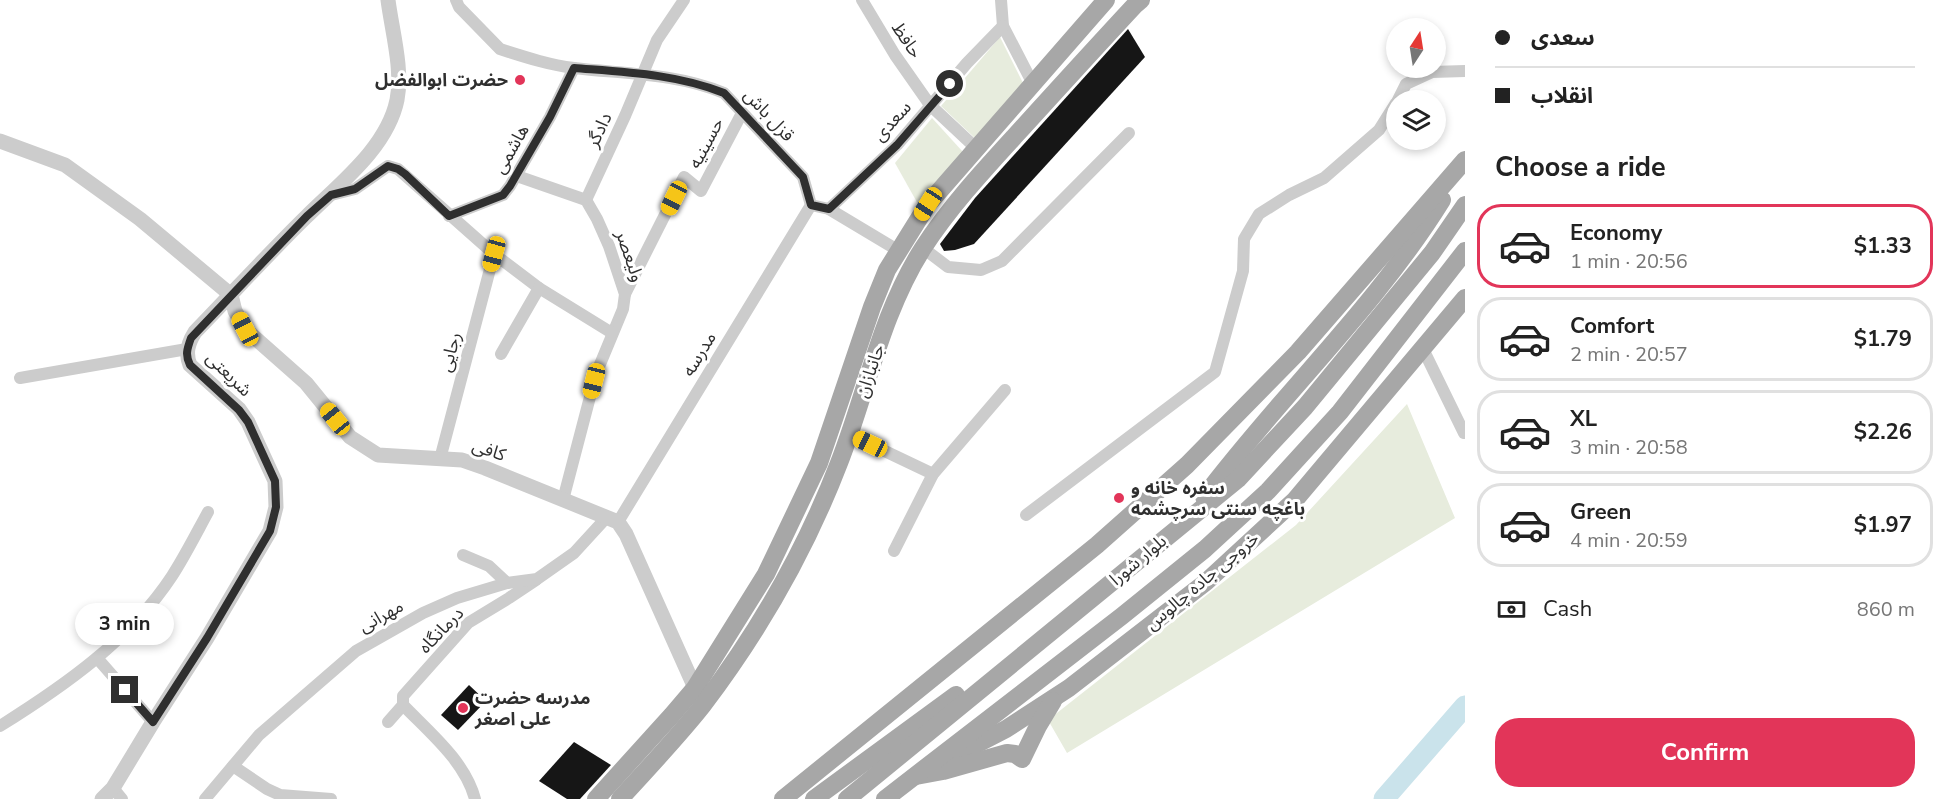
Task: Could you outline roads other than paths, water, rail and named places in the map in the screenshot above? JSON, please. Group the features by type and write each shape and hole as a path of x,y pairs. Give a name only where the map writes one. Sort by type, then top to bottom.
{"main road":[{"name":"جانبازان","path":"596,799 694,688 766,574 819,463 872,307 888,270 928,204 1106,0"},
{"name":"جانبازان","path":"620,799 703,704 738,655 784,581 839,462 888,317 923,248 968,188 1141,0"},
{"path":"1017,102 1015,108 1018,116 1027,119 1032,117"},
{"path":"1187,519 1231,462 1394,270 1426,226 1465,162"},
{"path":"783,799 1097,545 1187,465 1298,352 1465,162"},
{"name":"بلوار شورا","path":"847,799 1238,479 1305,407 1432,253 1465,205"},
{"name":"بلوار شورا","path":"885,799 1122,616 1205,549 1268,491 1340,412 1465,251"},
{"name":"خروجی جاده چالوس","path":"911,777 1006,729 1056,696 1206,582 1295,500 1465,298"},
{"path":"814,799 960,692 1059,626"},
{"path":"694,688 703,704"},
{"path":"911,777 943,771 1007,753 1015,754 1022,759 1056,696"}],"street":[{"name":"شریعتی","path":"112,795 153,722 207,638 270,531 276,507 275,481 248,422 239,410 190,365 187,349 195,332 307,216 331,195 383,136 397,101 399,87 388,0"},
{"name":"دادگر","path":"586,200 657,40 684,0"},
{"name":"حافظ","path":"862,0 889,46 930,105 977,149"},
{"path":"1001,0 1003,26 1033,84"},
{"name":"قزل باش","path":"460,2 500,49 535,60 574,68 642,74 707,86 724,93 803,177 811,205"},
{"name":"سعدی","path":"829,209 897,145 966,63 1003,26"},
{"name":"هاشمی","path":"449,216 503,195 550,117 574,68"},
{"path":"1403,90 1406,84 1432,72 1465,71"},
{"name":"حسینیه","path":"625,294 684,177 702,190 742,113"},
{"path":"1026,515 1215,372 1243,271 1244,239 1259,214 1289,195 1324,178 1379,130 1386,119"},
{"path":"923,248 948,267 981,270 1002,261 1129,133"},
{"path":"0,141 65,165 140,219 231,295"},
{"path":"331,195 355,189 388,166 398,169 494,254 539,288 612,333"},
{"path":"516,176 586,200"},
{"name":"ولیعصر","path":"563,500 596,374 623,309 625,294 609,246 586,200"},
{"path":"811,205 829,209 899,251"},
{"name":"مدرسه","path":"612,520 811,205"},
{"name":"رجایی","path":"440,459 494,254"},
{"path":"501,354 539,288"},
{"name":"کافی","path":"231,295 235,311 245,329 306,382 350,437 378,455 462,460 612,520"},
{"path":"20,378 187,349"},
{"path":"1423,349 1461,415 1464,433"},
{"path":"894,551 933,474 1005,390"},
{"path":"849,434 933,474"},
{"path":"0,726 97,658 142,616 172,576 208,512"},
{"path":"612,520 626,534 694,688"},
{"name":"مهرانی","path":"205,799 259,735 356,651 451,600 507,583 537,579 574,553 612,520"},
{"path":"463,555 489,566 507,583"},
{"name":"درمانگاه","path":"388,722 403,705 403,696 468,623 537,579"},
{"path":"97,658 153,722"},
{"path":"403,705 446,750 471,784 475,799"},
{"path":"233,766 280,795 331,799"}],"waterway":[{"path":"1384,799 1465,706"}],"place":[{"name":"حضرت ابوالفضل","path":"520,80"},
{"name":"سفره خانه و باغچه سنتی سرچشمه","path":"1119,498"},
{"name":"مدرسه حضرت علی اصغر","path":"463,708"}]}
